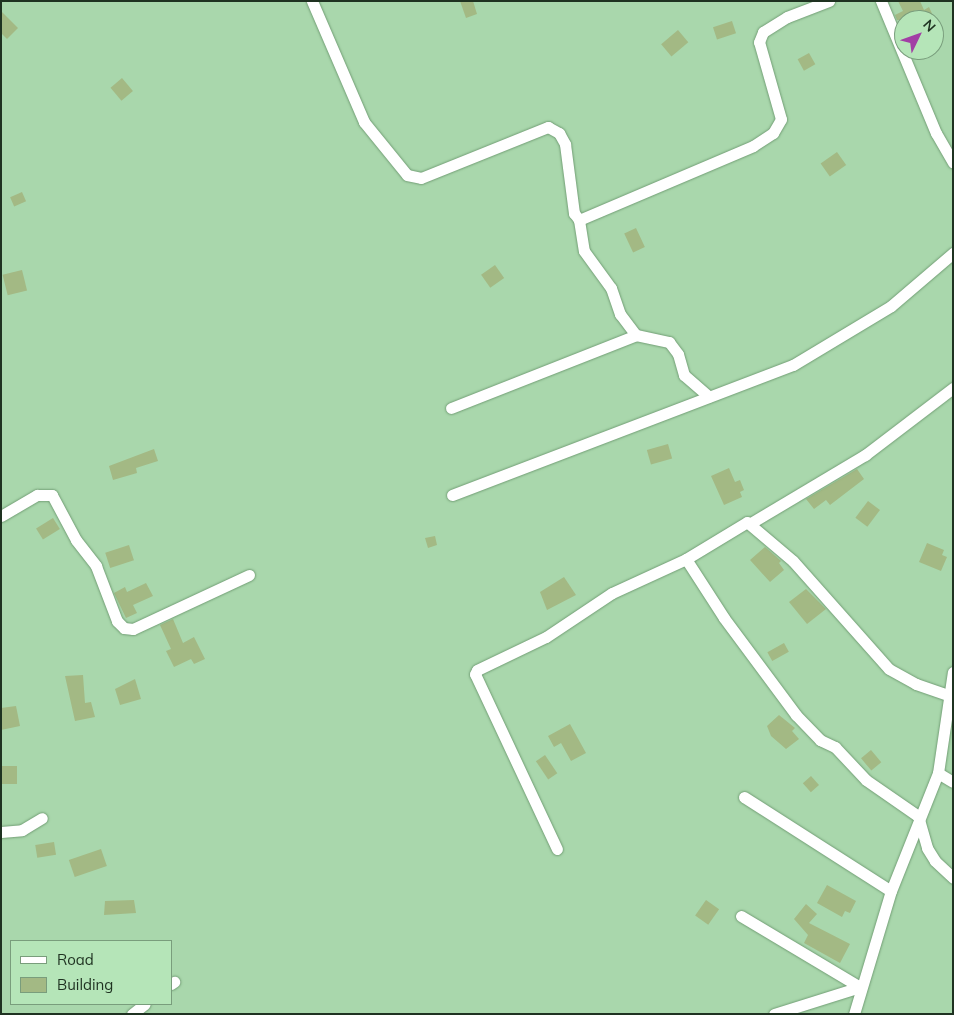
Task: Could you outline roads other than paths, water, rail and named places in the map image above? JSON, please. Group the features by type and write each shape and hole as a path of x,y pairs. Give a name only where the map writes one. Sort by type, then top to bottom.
{"street":[{"path":"312,1 364,122 407,175 421,178 548,127 559,133 565,144 569,186 574,213 579,220 584,251 611,288 620,314 636,335"},
{"path":"579,220 753,146 773,133 781,119 759,42 763,32 787,17 829,1"},
{"path":"881,1 936,133 953,162"},
{"path":"452,495 793,365 891,306 953,253"},
{"path":"451,408 636,335 669,342 678,354 684,375 709,397"},
{"path":"557,850 476,674 477,670 546,637 612,593 686,559 747,522 752,523 865,455 953,388"},
{"path":"1,516 37,495 45,493 52,496 76,540 96,566 117,621 124,628 133,629 249,575"},
{"path":"752,523 793,561 889,669 916,684 952,696"},
{"path":"686,559 724,618 796,715 820,740 835,747 866,780 918,816 927,848 935,861 953,878"},
{"path":"854,1014 860,987 891,891 918,816 938,773 952,696 953,672"},
{"path":"938,773 953,782"},
{"path":"744,797 891,891"},
{"path":"1,832 22,830 42,818"},
{"path":"741,916 860,987"},
{"path":"774,1014 860,987"},
{"path":"132,1014 144,1005"}]}
